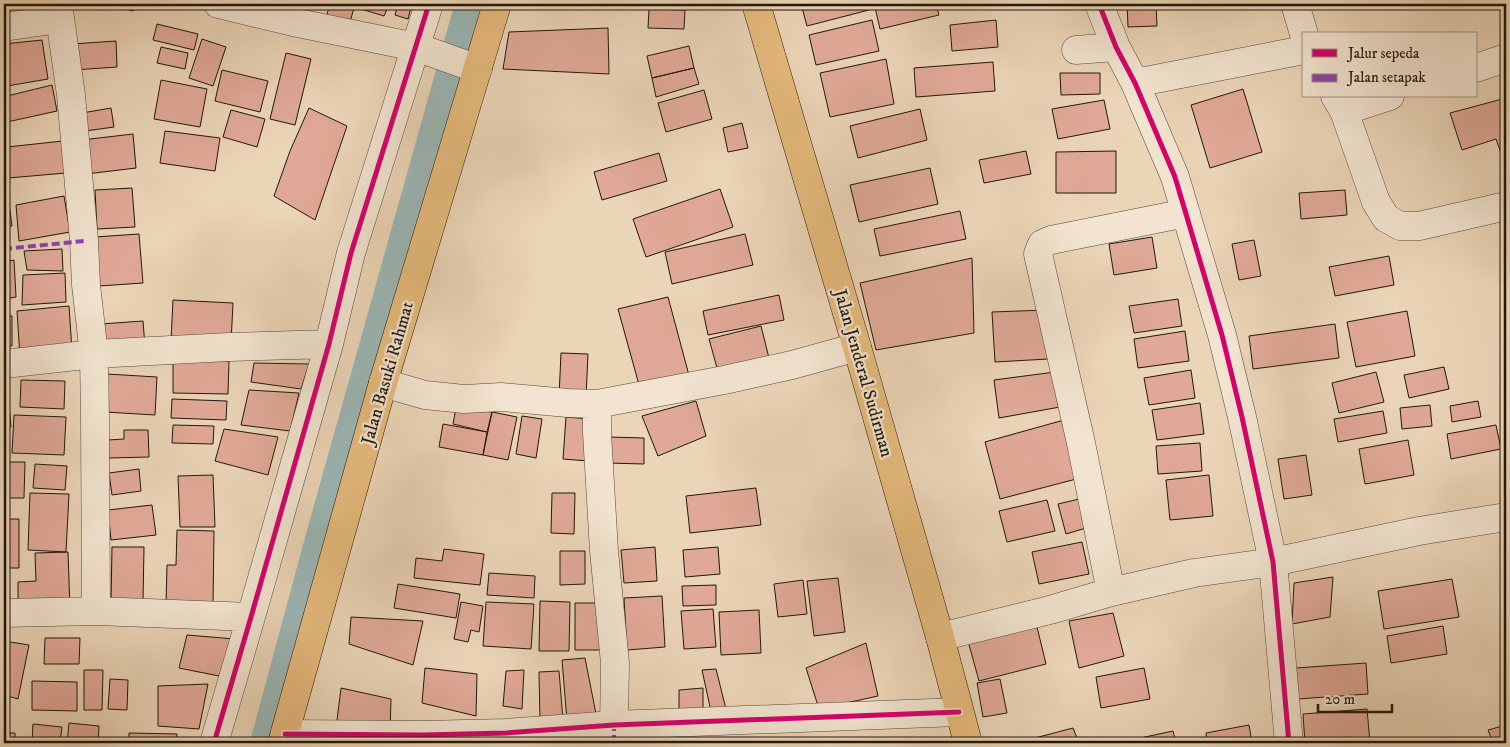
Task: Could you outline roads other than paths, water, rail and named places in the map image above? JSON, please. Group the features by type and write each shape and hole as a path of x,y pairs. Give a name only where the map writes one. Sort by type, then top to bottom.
{"main road":[{"name":"Jalan Basuki Rahmat","path":"284,738 467,65 496,4"},
{"name":"Jalan Jenderal Sudirman","path":"756,4 940,637 968,743"}],"street":[{"path":"218,4 292,22 416,47 467,65"},
{"path":"214,743 252,617 329,344 351,254 429,4"},
{"path":"1099,4 1116,47 1135,83 1174,177 1227,352 1273,562 1289,743"},
{"path":"1296,4 1303,32"},
{"path":"4,27 58,11 71,95 86,285 94,354 96,611"},
{"path":"1076,50 1116,47"},
{"path":"1135,83 1302,50"},
{"path":"1478,67 1506,58"},
{"path":"1378,98 1340,104 1376,202 1386,218 1400,226 1419,226 1506,206"},
{"path":"1111,592 1081,443 1038,250 1042,244 1051,240 1186,213"},
{"path":"4,364 94,354 329,344"},
{"path":"382,383 425,395 464,399 501,397 597,404 724,380 856,347"},
{"path":"597,404 604,550 615,663 614,725"},
{"path":"940,637 1050,610 1111,592 1194,573 1273,562 1419,531 1506,517"},
{"path":"4,613 96,611 252,617"},
{"path":"284,738 506,732 614,725 959,712"}],"waterway":[{"path":"263,743 468,4"}]}
